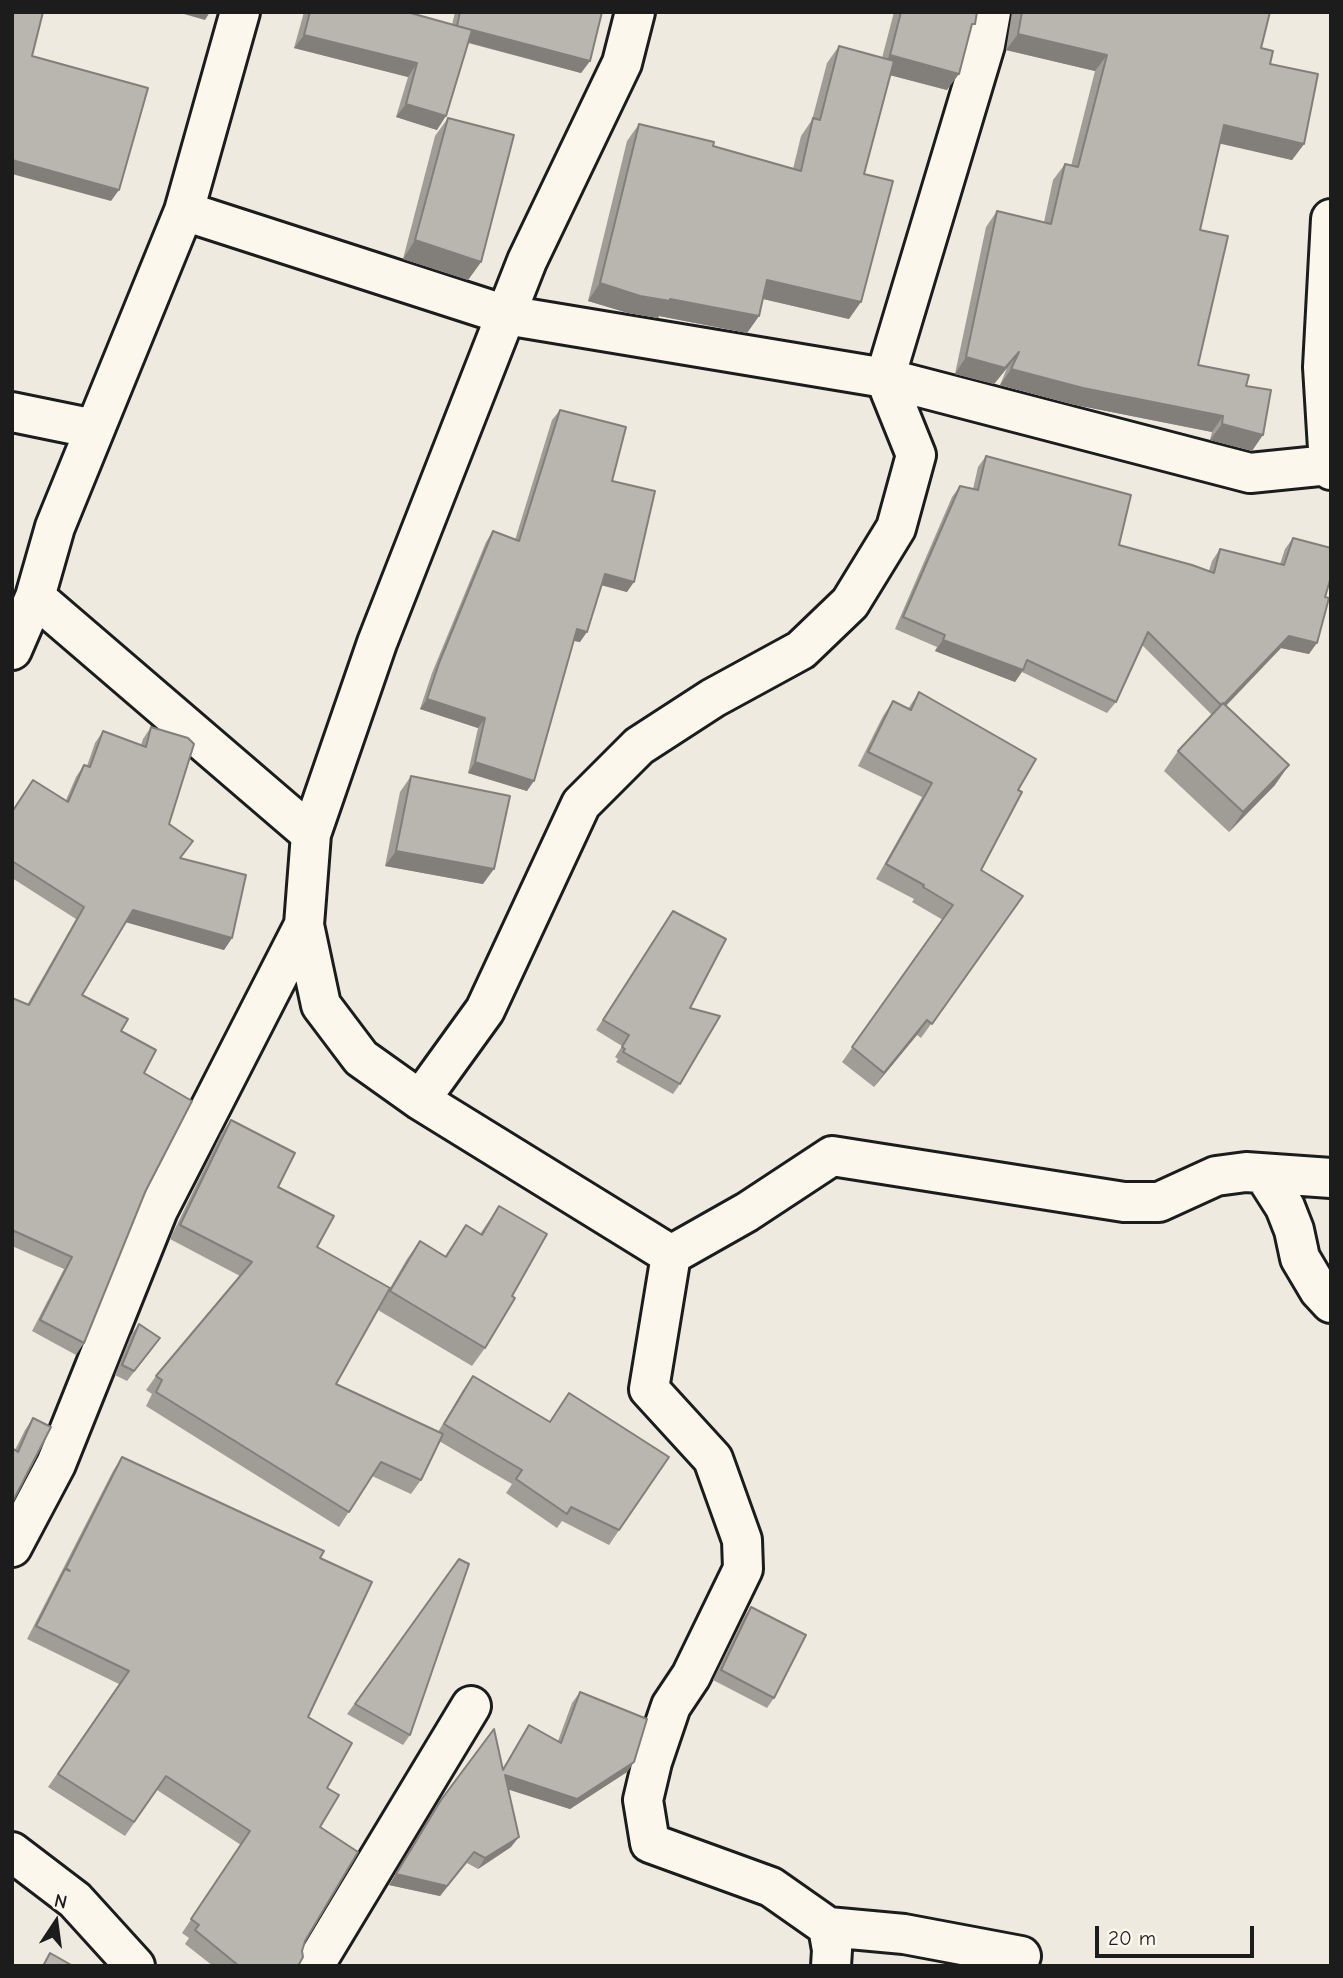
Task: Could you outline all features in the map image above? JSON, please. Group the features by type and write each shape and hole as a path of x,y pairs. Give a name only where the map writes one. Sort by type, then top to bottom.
{"street":[{"path":"12,650 35,597 55,527 184,211 240,12"},
{"path":"635,12 622,63 527,261 376,643 311,834 304,925 321,1005 361,1058 420,1100 671,1255"},
{"path":"420,1100 485,1010 582,804 639,746 713,698 800,650 850,603 895,528 916,456 885,378 981,59 992,12"},
{"path":"184,211 506,315 885,378 1250,473 1330,466 1323,367 1331,219"},
{"path":"12,412 95,429"},
{"path":"35,597 311,834"},
{"path":"12,1547 55,1464 158,1210 304,925"},
{"path":"671,1255 747,1212 832,1156 1124,1202 1159,1202 1216,1176 1247,1172 1331,1178"},
{"path":"1264,1174 1285,1207 1294,1230 1300,1258 1319,1290 1331,1303"},
{"path":"671,1255 649,1389 713,1459 742,1540 743,1569 691,1676 671,1706 652,1762 643,1800 650,1843 771,1887 828,1927 904,1934 1021,1956"},
{"path":"314,1966 471,1706"},
{"path":"12,1852 75,1900 135,1966"},
{"path":"828,1927 832,1950 831,1966"}],"building":[{"path":"12,12 43,12 32,56 148,88 119,190 12,160"},
{"path":"310,12 407,12 472,30 446,116 406,104 417,63 304,35"},
{"path":"460,12 602,12 590,61 457,26"},
{"path":"901,12 977,12 959,74 890,55"},
{"path":"1022,12 1270,12 1261,48 1273,51 1270,64 1318,74 1304,144 1224,125 1200,230 1228,236 1198,365 1249,375 1246,386 1271,390 1263,435 1222,424 1223,416 1083,388 1011,369 1019,352 1005,368 966,357 997,211 1051,224 1065,164 1078,167 1107,55 1018,34"},
{"path":"839,46 894,61 864,174 893,181 861,302 767,280 759,316 640,296 600,283 639,124 714,142 713,146 801,171 813,118 820,120"},
{"path":"448,118 514,135 481,262 415,240"},
{"path":"560,410 626,427 612,481 655,491 634,582 605,574 587,632 577,629 534,781 475,762 485,718 427,699 493,531 519,541"},
{"path":"986,456 1131,495 1119,545 1214,573 1220,549 1284,565 1293,538 1331,548 1331,577 1325,597 1329,598 1317,643 1289,636 1221,705 1148,632 1116,702 1027,660 1023,670 943,640 945,635 903,617 960,486 978,490"},
{"path":"919,692 1036,759 1018,790 1022,792 981,870 1023,896 932,1024 927,1020 884,1073 852,1047 953,905 886,864 932,783 868,752 893,701 911,710"},
{"path":"1223,703 1289,765 1243,812 1178,751"},
{"path":"151,727 188,738 194,744 169,824 193,841 180,858 246,875 232,938 133,910 82,995 128,1019 121,1031 156,1050 144,1073 192,1101 146,1190 84,1343 40,1320 72,1257 12,1230 12,998 29,1005 84,907 12,861 12,812 33,780 68,802 84,765 90,767 103,731 146,747"},
{"path":"411,776 510,796 494,869 396,851"},
{"path":"673,911 726,939 690,1008 720,1016 680,1084 623,1052 625,1049 622,1047 629,1035 603,1020"},
{"path":"231,1120 295,1153 278,1187 334,1216 317,1247 390,1288 336,1384 443,1434 421,1480 381,1462 349,1512 156,1392 162,1380 156,1376 252,1262 180,1225"},
{"path":"499,1206 547,1234 512,1296 515,1298 485,1348 390,1291 420,1241 446,1257 466,1225 482,1235"},
{"path":"139,1324 160,1338 134,1371 122,1365"},
{"path":"473,1376 550,1422 569,1393 669,1457 619,1530 571,1507 567,1514 516,1479 522,1470 444,1424"},
{"path":"33,1418 51,1427 12,1503 12,1448 18,1452"},
{"path":"122,1457 324,1551 320,1558 372,1582 308,1717 352,1743 327,1788 339,1795 320,1827 358,1852 305,1941 303,1957 298,1966 239,1966 195,1930 199,1925 191,1919 250,1831 166,1776 134,1822 58,1774 129,1671 36,1626 65,1569 70,1571 66,1568"},
{"path":"459,1559 469,1564 410,1735 355,1704"},
{"path":"751,1607 806,1635 774,1698 721,1670"},
{"path":"580,1692 647,1719 634,1762 577,1799 505,1775 519,1837 485,1858 474,1852 447,1886 396,1874 441,1800 494,1729 503,1770 529,1725 561,1743"},
{"path":"50,1953 73,1966 43,1966"}]}
